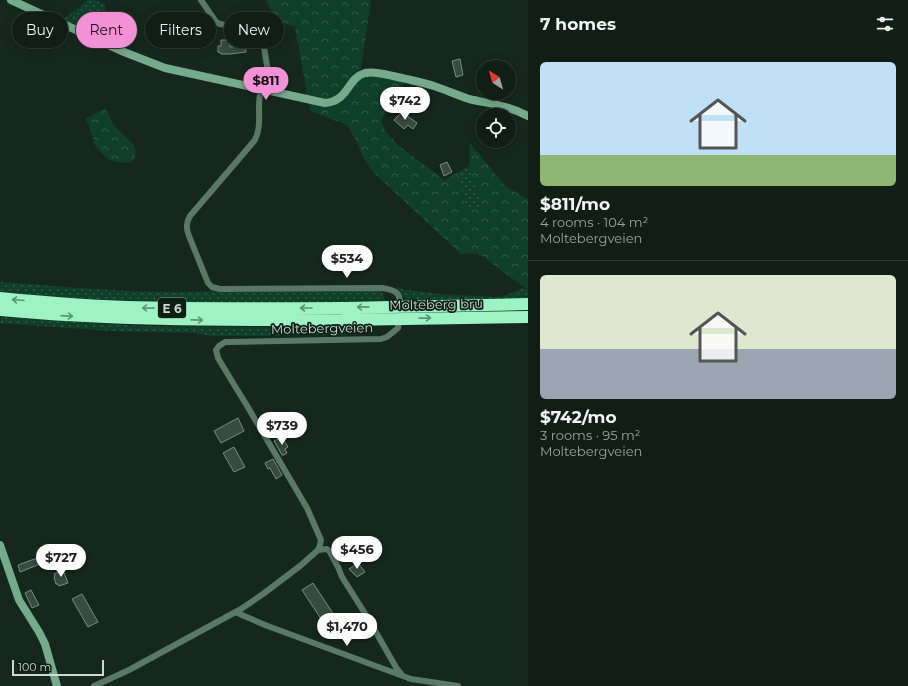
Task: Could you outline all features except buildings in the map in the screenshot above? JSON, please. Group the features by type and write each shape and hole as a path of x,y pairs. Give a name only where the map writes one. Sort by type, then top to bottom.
{"highway":[{"name":"Molteberg bru","path":"0,298 126,307 345,308 528,304"},
{"name":"Molteberg bru","path":"0,310 126,319 216,321 528,317"}],"main road":[{"path":"10,0 146,61 187,74 220,79 318,103 332,103 344,95 354,81 360,76 365,73 373,72 407,79 471,99 504,105 528,116"},
{"path":"0,546 19,600 40,632 45,644 57,686"}],"street":[{"path":"201,0 216,22 226,25 237,32 254,33 261,39 263,42 269,77 270,92"},
{"name":"Moltebergveien","path":"261,90 259,102 259,128 256,140 187,221 189,236 208,283 212,287 220,289 382,288 394,290 400,301 398,328 388,337 381,339 225,342 216,350 218,358 232,384 246,404 307,508 320,540"},
{"path":"320,540 338,566 342,577 397,669 405,677"},
{"path":"318,550 320,540"},
{"path":"94,686 128,670 235,612 263,594 318,550 327,549"},
{"path":"235,612 278,630 411,680 458,686"}],"green space":[{"path":"88,0 94,0 105,4 105,12 76,12 76,27 68,24 68,16"},
{"path":"266,0 371,0 360,75 365,73 407,79 381,120 385,131 398,145 444,180 457,173 466,210 483,209 469,166 470,143 506,187 528,199 528,290 482,256 474,253 461,254 373,172 363,157 356,140 347,125 310,111 295,27 284,24 284,12 271,12"},
{"path":"105,108 114,126 133,144 136,151 134,160 128,163 115,162 105,157 94,144 86,119"},
{"path":"469,166 483,209 466,210 457,173"},
{"path":"0,282 108,290 161,292 380,290 385,301 231,303 104,300 0,292"},
{"path":"395,287 438,294 497,297 507,295 524,288 528,290 528,299 506,322 404,323 405,299"},
{"path":"1,317 142,326 346,326 345,335 212,336 196,333 110,331 0,323"}]}
